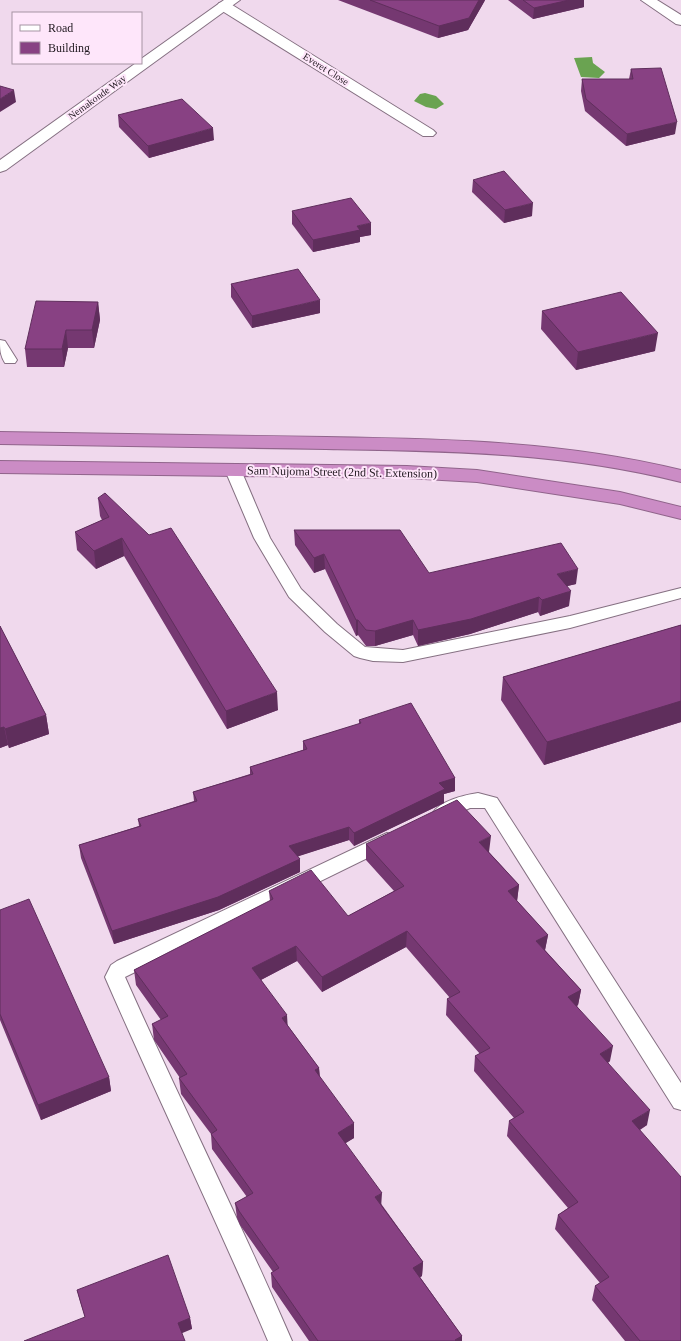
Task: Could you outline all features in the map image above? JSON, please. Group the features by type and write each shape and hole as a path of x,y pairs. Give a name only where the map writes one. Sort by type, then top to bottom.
{"highway":[{"path":"0,438 460,446 575,454 661,470 681,476"},
{"name":"Sam Nujoma Street (2nd St. Extension)","path":"0,467 408,472 478,476 620,498 681,513"},
{"path":"661,470 681,468"}],"street":[{"path":"648,0 681,22"},
{"name":"Everet Close","path":"228,3 428,133"},
{"name":"Nemakonde Way","path":"0,167 228,3"}],"lane":[{"path":"0,344 10,360"},
{"path":"233,470 262,538 295,593 330,628 360,652 373,656 403,656 570,622 681,593"},
{"path":"428,820 471,801 479,799 491,803 681,1101"},
{"path":"280,1341 245,1260 160,1082 115,977 118,971 124,966 406,831"}],"shaded area":[{"path":"592,57 593,63 605,72 599,78 581,77 574,58"},
{"path":"425,93 436,96 444,104 436,109 426,107 414,101 420,94"}],"building":[{"path":"370,0 479,0 469,18 439,26"},
{"path":"523,0 569,0 534,8"},
{"path":"661,68 677,122 627,134 586,99 582,79 633,79 631,69"},
{"path":"0,86 14,90 0,99"},
{"path":"182,99 213,128 148,146 118,115"},
{"path":"504,171 533,203 505,210 473,180"},
{"path":"351,198 371,223 357,226 360,230 313,240 292,211"},
{"path":"298,269 320,300 252,316 231,284"},
{"path":"621,292 658,333 578,352 542,311"},
{"path":"36,301 98,302 92,330 66,330 62,349 25,349"},
{"path":"105,493 149,535 171,528 277,692 226,711 122,538 94,551 75,532 109,517 98,498"},
{"path":"294,530 400,530 429,573 561,543 578,569 557,574 571,591 542,600 539,597 471,619 418,630 413,620 375,631 366,630 358,620 356,620 324,554 314,558"},
{"path":"681,625 681,701 547,742 503,677"},
{"path":"0,626 46,715 5,729 4,727 0,728"},
{"path":"411,703 455,778 439,783 445,789 354,833 349,827 289,846 300,859 218,897 112,931 79,845 141,826 138,819 197,801 193,792 253,774 250,767 307,749 303,741 361,723 359,720"},
{"path":"457,800 491,836 479,842 519,885 508,891 548,935 536,941 581,990 568,997 613,1046 600,1054 650,1110 632,1121 681,1177 681,1341 640,1341 595,1286 609,1277 558,1215 578,1202 509,1121 524,1112 475,1056 490,1048 447,999 460,992 407,931 322,977 296,946 252,968 287,1015 282,1018 319,1068 315,1070 354,1123 338,1133 382,1193 375,1197 423,1262 413,1268 462,1336 455,1340 456,1341 318,1341 271,1273 279,1268 235,1203 253,1193 211,1134 217,1130 179,1078 187,1074 152,1024 168,1016 134,970 273,899 269,891 311,870 348,916 404,886 366,844"},
{"path":"29,899 109,1077 38,1105 0,1014 0,910"},
{"path":"168,1255 190,1318 178,1323 185,1341 24,1341 85,1317 77,1290"}]}
